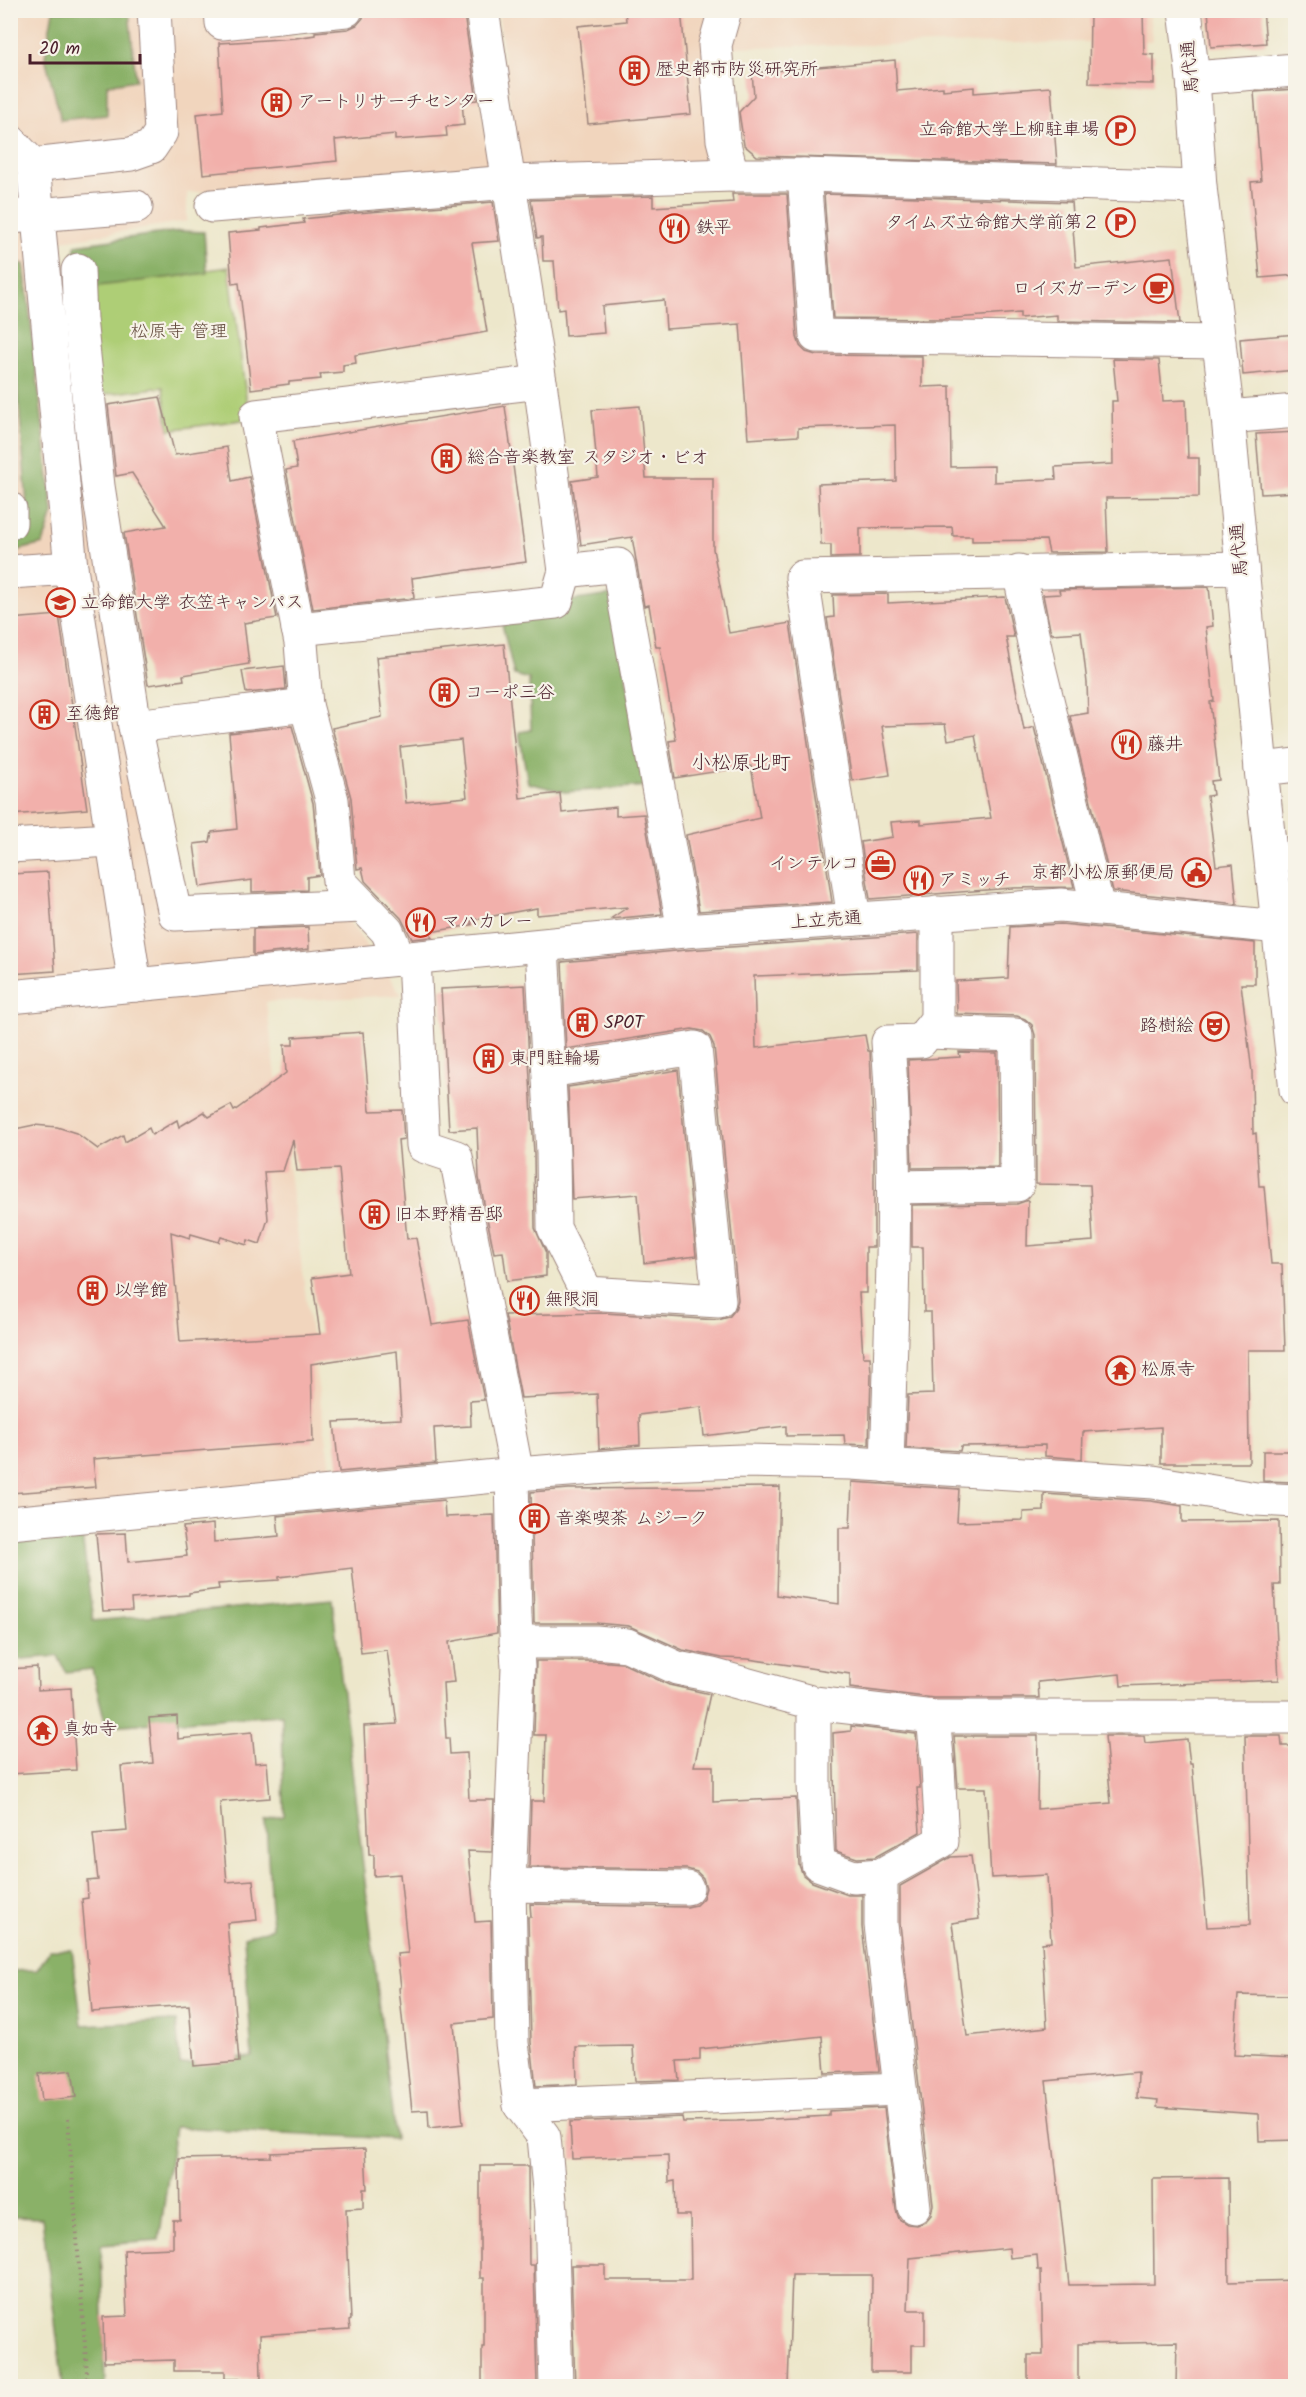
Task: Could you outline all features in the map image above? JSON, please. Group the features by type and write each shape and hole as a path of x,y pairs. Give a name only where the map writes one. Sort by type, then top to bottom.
{"street":[{"path":"33,165 131,154 151,147 161,132 154,10"},
{"path":"221,10 222,23 346,10"},
{"path":"298,629 556,603 565,571 540,382 482,10"},
{"path":"725,10 715,45 723,140 732,175"},
{"name":"馬代通","path":"1185,10 1193,78 1200,187 1228,417 1278,927 1289,973 1296,1090"},
{"path":"1193,78 1296,70"},
{"path":"10,141 33,165"},
{"path":"33,165 24,216 71,568 135,985"},
{"path":"212,206 510,182 732,175 804,175 1200,187"},
{"path":"804,175 816,336 1219,342"},
{"path":"24,216 136,207"},
{"path":"78,270 80,319 98,486 135,726 175,914 362,906"},
{"path":"540,382 256,416 298,629 306,705 332,800 339,881 387,931 396,960 423,1146 456,1157 515,1475 518,1667 509,1884 512,2043 520,2105 544,2137 551,2210 556,2386"},
{"path":"1228,417 1296,411"},
{"path":"10,509 10,523"},
{"path":"565,571 618,566 684,931"},
{"path":"10,572 71,568"},
{"path":"854,919 802,577 1242,568"},
{"path":"1019,571 1098,908"},
{"path":"135,726 306,705"},
{"path":"1261,769 1296,765"},
{"path":"10,846 111,840"},
{"name":"上立売通","path":"10,997 684,931 1061,904 1278,927"},
{"path":"887,1466 894,1187 892,1090 888,1042 921,1041 937,1019 937,913"},
{"path":"542,946 554,1228 587,1293 719,1301 695,1048 549,1071"},
{"path":"894,1187 1017,1185 1016,1035 927,1032"},
{"path":"10,1523 633,1465 742,1461 887,1466 1153,1482 1256,1499 1296,1501"},
{"path":"516,1642 596,1642 627,1645 677,1668 712,1675 814,1703 933,1717 1296,1717"},
{"path":"814,1703 814,1785 818,1864 854,1877 881,1875 942,1841 933,1717"},
{"path":"881,1875 881,1925 914,2207"},
{"path":"509,1884 687,1888"},
{"path":"520,2105 900,2089"}],"path":[{"path":"68,2119 88,2386"}],"shaded area":[{"path":"734,10 1149,11 1152,41 732,47"},
{"name":"立命館大学 衣笠キャンパス","path":"11,11 205,11 206,25 292,21 298,80 476,62 490,169 187,193 187,221 62,241 82,423 167,927 346,917 402,995 266,1002 317,1380 334,1486 11,1515"},
{"path":"498,11 715,11 712,164 519,173"}],"green space":[{"path":"53,11 129,11 136,80 107,85 107,115 61,120 45,57"},
{"path":"180,231 204,232 207,273 98,286 73,286 71,262 76,245"},
{"path":"11,261 24,264 53,513 43,544 11,552 11,534 29,530 11,303"},
{"name":"松原寺 管理","path":"229,267 249,419 169,430 163,387 93,396 79,288"},
{"path":"611,595 646,786 565,792 528,783 519,732 531,730 529,679 514,675 499,611"},
{"path":"82,1535 93,1621 332,1599 395,2139 175,2127 159,2241 101,2245 105,2386 63,2386 42,2218 11,2217 10,1971 37,1970 50,1950 72,1950 82,2025 176,2021 180,2065 252,2057 244,1937 272,1928 266,1821 284,1816 282,1715 106,1726 92,1669 66,1672 58,1656 11,1660 11,1541"}],"building":[{"path":"451,10 452,16 464,15 477,100 462,101 464,125 446,127 447,136 395,140 395,134 335,140 337,161 203,174 197,114 223,111 219,43 296,38 315,35 315,32 348,29 357,25 363,18 364,12"},
{"name":"歴史都市防災研究所","path":"625,10 681,10 691,114 588,124 578,26 626,21"},
{"path":"1090,10 1143,10 1144,54 1154,55 1154,84 1089,83"},
{"path":"1208,10 1263,10 1266,43 1211,47"},
{"path":"895,60 897,91 974,87 974,93 1051,87 1057,164 757,156 744,145 739,112 754,96 752,73"},
{"path":"1296,89 1296,275 1260,278 1251,182 1261,181 1254,92"},
{"path":"732,194 787,194 797,337 800,346 806,352 816,355 922,356 922,387 950,386 951,467 994,466 994,482 1056,479 1055,467 1113,464 1112,401 1117,401 1113,359 1159,360 1163,401 1186,400 1188,458 1199,458 1199,497 1106,498 1108,552 1049,553 1046,540 972,541 972,536 953,536 952,527 860,528 860,557 831,558 831,545 821,545 818,484 896,481 895,425 798,428 798,436 748,439 740,324 666,329 664,300 602,306 604,333 566,336 564,309 558,310 554,261 543,261 542,237 537,238 531,200 653,196 653,207 733,202"},
{"path":"824,194 1071,202 1076,267 1172,257 1180,323 1057,321 1057,315 1020,318 1020,313 943,319 833,318"},
{"path":"493,202 499,241 472,243 487,332 355,355 356,363 343,365 343,372 320,374 321,379 251,389 239,283 232,284 228,233 304,223 303,219"},
{"path":"1296,334 1296,370 1243,375 1240,339"},
{"path":"160,397 175,455 227,447 232,481 249,477 277,618 244,623 249,664 183,675 184,680 148,685 124,533 166,526 132,473 116,476 108,405"},
{"path":"505,406 526,562 412,578 414,598 313,609 286,470 297,468 293,441"},
{"path":"640,406 646,478 713,478 713,549 729,633 790,623 832,902 699,911 686,835 760,818 751,766 675,778 669,741 676,740 660,647 656,647 649,605 644,606 632,537 581,545 572,481 598,477 592,410"},
{"path":"1296,432 1296,492 1261,494 1256,434"},
{"path":"1209,587 1213,626 1206,627 1214,701 1210,702 1219,780 1211,781 1213,795 1207,796 1216,866 1233,864 1237,904 1113,891 1070,716 1088,713 1081,632 1051,634 1043,595 1060,594 1059,590"},
{"path":"888,594 888,603 1005,597 1014,637 1006,637 1024,730 1034,727 1074,887 1012,888 870,899 861,842 893,837 891,822 921,820 921,824 991,818 975,735 948,740 945,724 882,726 890,775 852,781 827,618 834,617 833,595"},
{"name":"至徳館","path":"59,615 87,809 10,815 10,619"},
{"path":"504,644 520,798 560,793 562,813 616,807 616,816 644,814 662,914 610,919 628,907 537,915 537,908 471,920 472,925 430,932 432,937 412,939 401,918 365,881 362,868 357,869 351,798 332,728 382,717 376,657","holes":["461,740 467,797 406,803 400,747"]},
{"path":"284,666 286,689 246,693 242,671"},
{"path":"292,726 313,803 320,875 307,877 307,890 252,892 252,880 200,887 194,844 210,842 212,832 237,829 229,733"},
{"path":"48,872 55,971 10,974 10,874"},
{"path":"1061,924 1255,943 1255,984 1241,984 1252,1072 1253,1134 1256,1133 1259,1186 1264,1186 1271,1264 1282,1264 1285,1350 1248,1350 1249,1463 1161,1463 1161,1427 1083,1432 1082,1459 1045,1456 1045,1445 961,1446 960,1451 906,1448 908,1395 933,1394 931,1312 924,1312 923,1247 912,1247 912,1205 1017,1204 1028,1200 1027,1246 1093,1241 1090,1185 1036,1184 1035,1035 1032,1025 1017,1016 957,1014 956,981 1008,978 1010,927"},
{"path":"308,927 309,949 253,955 253,929"},
{"path":"918,934 918,970 754,976 756,1048 865,1035 868,1051 870,1051 874,1148 874,1247 866,1247 866,1293 859,1293 863,1357 870,1357 869,1445 845,1444 844,1435 786,1436 786,1426 704,1436 701,1407 639,1415 640,1445 599,1449 597,1394 521,1398 505,1315 604,1313 718,1320 729,1317 735,1310 738,1300 714,1046 710,1037 703,1031 692,1029 566,1049 562,962 686,950"},
{"name":"東門駐輪場","path":"525,985 534,1154 535,1228 546,1253 546,1276 507,1281 503,1252 494,1253 479,1178 477,1128 449,1130 441,989"},
{"name":"以学館","path":"363,1032 370,1111 402,1110 404,1139 398,1140 407,1239 416,1238 432,1325 468,1320 484,1400 470,1401 471,1426 434,1428 436,1463 339,1472 334,1422 401,1419 397,1351 311,1364 313,1442 93,1459 96,1487 10,1493 10,1130 34,1125 57,1127 76,1133 98,1149 123,1135 125,1142 149,1128 152,1135 177,1120 179,1127 204,1112 209,1117 231,1105 234,1111 286,1073 284,1045 293,1045 293,1037","holes":["293,1140 297,1171 339,1169 349,1273 312,1278 320,1334 180,1342 171,1232 190,1238 191,1234 219,1242 221,1237 247,1245 248,1240 260,1244 268,1219 264,1172 283,1171"]},
{"path":"959,1052 997,1053 998,1167 912,1168 908,1060 960,1057"},
{"path":"678,1070 696,1256 644,1263 638,1194 572,1199 568,1087"},
{"path":"1263,1451 1295,1451 1295,1482 1263,1481"},
{"path":"852,1482 959,1489 957,1522 1023,1520 1023,1512 1044,1511 1044,1494 1151,1501 1182,1506 1182,1522 1279,1521 1280,1585 1274,1585 1279,1680 1121,1686 1120,1674 1038,1682 1039,1698 934,1698 850,1688 850,1674 748,1659 722,1658 683,1650 629,1626 596,1623 534,1623 531,1492 569,1489 780,1487 777,1595 839,1604 839,1528 850,1528"},
{"path":"444,1500 445,1517 494,1515 497,1633 449,1642 454,1682 443,1683 446,1738 449,1738 450,1754 467,1753 469,1800 494,1800 492,1852 468,1851 475,1922 491,1921 493,2019 454,2023 463,2124 429,2128 428,2110 412,2111 397,1954 408,1953 400,1874 374,1876 374,1855 369,1855 364,1726 397,1724 387,1650 361,1653 352,1568 279,1577 279,1580 218,1584 219,1589 189,1593 189,1595 131,1599 132,1610 103,1611 96,1534 126,1533 128,1562 187,1556 183,1527 213,1524 214,1542 279,1536 277,1516"},
{"path":"536,1661 622,1663 669,1685 710,1694 694,1766 713,1766 713,1802 796,1798 799,1865 803,1875 812,1882 848,1895 862,1895 862,1927 879,2071 825,2073 822,2036 700,2049 700,2060 677,2061 679,2080 635,2081 633,2046 576,2047 577,2084 536,2086 531,2042 528,1917 531,1917 530,1904 687,1907 696,1905 703,1898 706,1888 703,1878 697,1872 687,1869 529,1867 531,1801 544,1801 546,1735 534,1735"},
{"name":"真如寺","path":"37,1667 38,1690 71,1688 76,1770 10,1774 10,1669"},
{"path":"177,1716 178,1739 252,1732 255,1763 267,1762 270,1798 220,1802 227,1882 253,1880 257,1920 227,1923 239,2062 194,2066 189,2005 92,2012 82,1899 88,1898 87,1881 98,1880 93,1834 127,1831 121,1766 153,1763 149,1718"},
{"path":"851,1726 916,1734 920,1832 875,1857 857,1858 836,1851 833,1733 851,1731"},
{"path":"954,1736 1038,1736 1037,1809 1111,1803 1105,1736 1144,1736 1145,1743 1187,1739 1190,1764 1192,1764 1207,1927 1250,1925 1245,1736 1281,1736 1282,1746 1296,1746 1296,1996 1238,1995 1234,2055 1296,2058 1296,2140 1259,2141 1258,2114 1157,2107 1158,2100 1137,2098 1138,2072 1046,2081 1069,2285 1154,2284 1153,2179 1228,2178 1229,2282 1296,2280 1296,2386 1176,2386 1177,2342 1078,2344 1078,2386 1028,2386 1028,2355 1043,2355 1041,2270 1038,2270 1037,2255 1010,2258 1009,2248 910,2258 908,2310 925,2310 925,2345 912,2345 912,2372 871,2372 872,2275 792,2275 788,2386 575,2386 571,2265 605,2265 605,2280 691,2280 690,2215 676,2215 675,2181 669,2182 668,2155 572,2159 570,2122 682,2117 683,2122 737,2121 829,2116 829,2111 884,2108 899,2219 907,2224 917,2225 925,2222 931,2215 933,2205 900,1924 900,1886 951,1857 971,1856 979,1919 952,1923 967,2036 1047,2027 1042,1943 1051,1942 1047,1875 991,1878 986,1788 958,1788"},
{"path":"72,2070 76,2097 42,2101 39,2074"},
{"path":"365,2149 367,2189 363,2189 363,2208 346,2209 350,2329 260,2335 261,2379 225,2379 225,2371 174,2371 174,2360 104,2362 103,2317 127,2316 124,2250 173,2248 173,2220 180,2220 179,2159 271,2157 271,2153"},
{"path":"480,2166 528,2166 529,2265 534,2265 537,2386 482,2386 484,2278 480,2278"}],"place":[{"name":"歴史都市防災研究所","path":"635,70"},
{"name":"アートリサーチセンター","path":"277,102"},
{"name":"立命館大学上柳駐車場","path":"1120,130"},
{"name":"タイムズ立命館大学前第２","path":"1121,223"},
{"name":"鉄平","path":"675,228"},
{"name":"ロイズガーデン","path":"1159,289"},
{"name":"総合音楽教室 スタジオ・ビオ","path":"446,458"},
{"name":"立命館大学 衣笠キャンパス","path":"60,603"},
{"name":"コーポ三谷","path":"444,693"},
{"name":"至徳館","path":"45,714"},
{"name":"藤井","path":"1126,745"},
{"name":"インテルコ","path":"880,864"},
{"name":"京都小松原郵便局","path":"1196,873"},
{"name":"アミッチ","path":"918,880"},
{"name":"マハカレー","path":"421,922"},
{"name":"SPOT","path":"583,1023"},
{"name":"路樹絵","path":"1215,1026"},
{"name":"東門駐輪場","path":"489,1059"},
{"name":"旧本野精吾邸","path":"374,1215"},
{"name":"以学館","path":"93,1291"},
{"name":"無限洞","path":"524,1300"},
{"name":"松原寺","path":"1120,1370"},
{"name":"音楽喫茶 ムジーク","path":"535,1519"},
{"name":"真如寺","path":"42,1730"}],"district":[{"name":"小松原北町","path":"741,764"}]}
